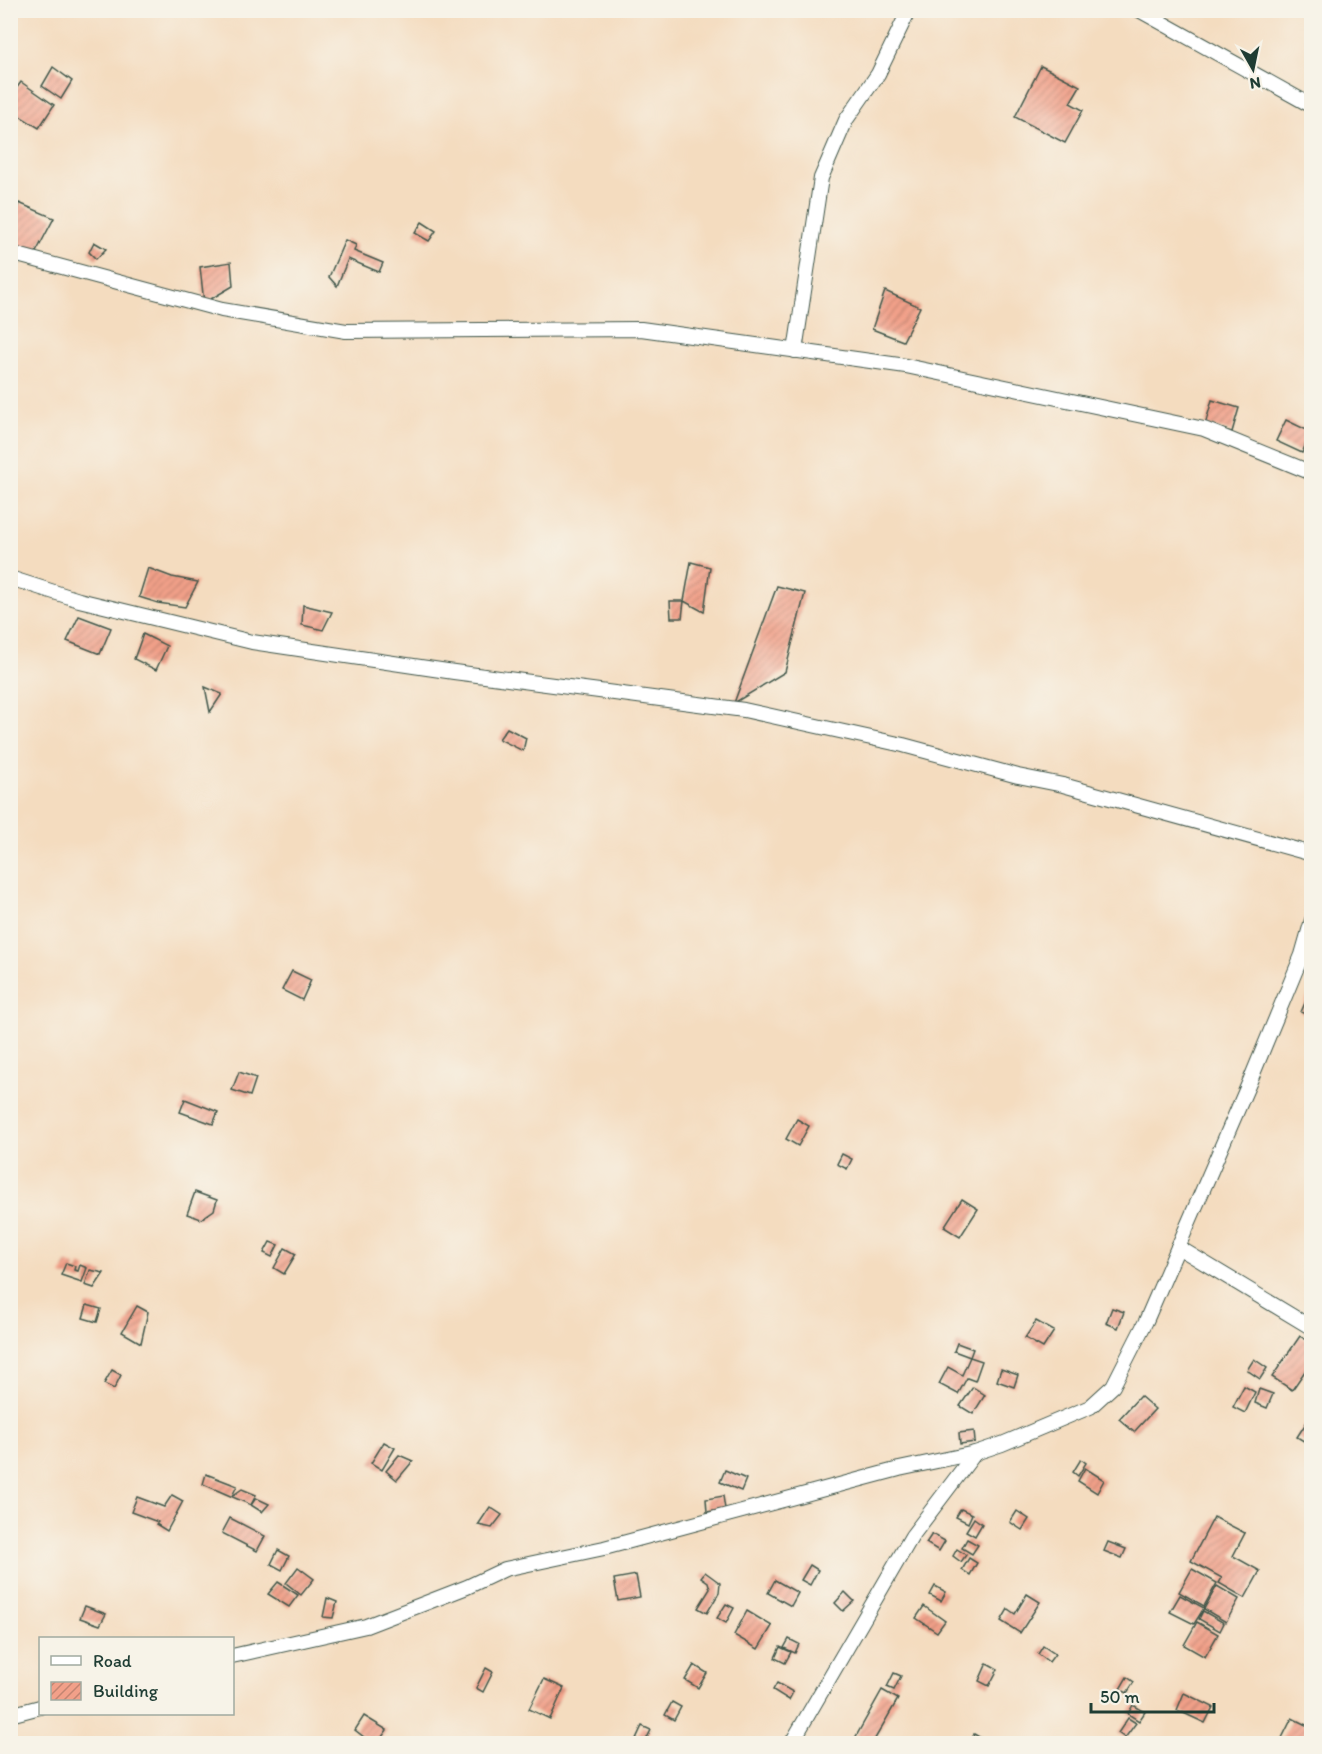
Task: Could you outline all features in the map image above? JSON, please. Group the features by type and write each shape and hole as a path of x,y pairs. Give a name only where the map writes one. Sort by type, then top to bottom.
{"street":[{"path":"795,351 821,178 846,120 878,74 909,10"},
{"path":"1139,10 1311,106"},
{"path":"10,253 222,310 346,331 641,329 906,366 1204,429 1311,473"},
{"path":"10,578 79,600 252,642 454,672 744,710 884,741 1018,776 1063,784 1311,854"},
{"path":"234,1656 366,1626 467,1587 505,1569 604,1548 887,1472 975,1453 1090,1407 1113,1386 1146,1321 1302,955 1311,920"},
{"path":"1178,1247 1311,1328"},
{"path":"791,1743 912,1536 975,1453"},
{"path":"10,1715 39,1707"}],"building":[{"path":"1041,66 1080,86 1070,103 1083,110 1065,143 1015,117"},
{"path":"53,67 72,81 61,99 42,86"},
{"path":"21,82 54,105 39,128 10,110 10,97"},
{"path":"19,203 54,218 33,258 10,241 10,227"},
{"path":"422,222 436,231 429,241 415,233"},
{"path":"345,240 356,245 354,251 383,263 379,272 348,259 337,286 329,277"},
{"path":"94,242 106,249 96,259 89,252"},
{"path":"231,262 233,286 204,303 200,267"},
{"path":"885,291 920,307 903,341 872,329"},
{"path":"1212,400 1239,408 1232,432 1205,425"},
{"path":"1286,420 1311,432 1302,453 1276,441"},
{"path":"691,562 710,567 704,612 684,601"},
{"path":"148,568 172,577 198,582 185,607 158,603 139,597"},
{"path":"777,586 805,593 785,672 734,703"},
{"path":"670,601 684,601 682,618 671,618"},
{"path":"303,605 332,612 323,630 302,625"},
{"path":"79,616 111,628 100,654 67,641"},
{"path":"143,634 167,646 156,670 134,659"},
{"path":"205,687 222,694 210,712"},
{"path":"507,728 526,738 523,751 499,739"},
{"path":"292,971 311,980 302,1000 282,990"},
{"path":"1312,987 1312,1017 1301,1012"},
{"path":"239,1072 256,1078 250,1096 232,1090"},
{"path":"185,1099 218,1112 213,1124 180,1112"},
{"path":"797,1119 809,1126 798,1146 786,1139"},
{"path":"842,1154 852,1159 847,1169 837,1164"},
{"path":"195,1192 217,1200 214,1210 201,1219 187,1214"},
{"path":"962,1199 978,1209 960,1237 944,1227"},
{"path":"270,1242 278,1245 272,1257 264,1253"},
{"path":"285,1248 296,1254 284,1274 274,1268"},
{"path":"66,1263 75,1266 74,1270 78,1271 80,1265 87,1268 82,1282 61,1275"},
{"path":"90,1270 104,1273 94,1288 85,1285"},
{"path":"87,1305 101,1309 97,1322 83,1318"},
{"path":"137,1306 148,1312 141,1343 122,1332"},
{"path":"1112,1308 1124,1312 1118,1328 1106,1323"},
{"path":"1036,1321 1054,1331 1043,1348 1025,1338"},
{"path":"1300,1336 1312,1343 1312,1361 1292,1390 1272,1377"},
{"path":"957,1343 973,1349 970,1357 954,1351"},
{"path":"970,1357 982,1361 975,1381 967,1378 958,1394 939,1384 948,1367 962,1375"},
{"path":"1254,1359 1267,1368 1260,1379 1247,1370"},
{"path":"1001,1369 1018,1375 1014,1387 997,1381"},
{"path":"112,1370 121,1375 114,1389 104,1384"},
{"path":"1244,1386 1255,1392 1245,1413 1233,1407"},
{"path":"973,1387 985,1395 973,1414 960,1406"},
{"path":"1259,1389 1273,1394 1267,1408 1255,1403"},
{"path":"1140,1396 1155,1409 1134,1432 1119,1419"},
{"path":"1310,1417 1312,1418 1312,1446 1297,1437"},
{"path":"974,1431 975,1442 960,1444 959,1433"},
{"path":"384,1442 395,1448 382,1470 371,1463"},
{"path":"399,1455 413,1461 397,1480 386,1471"},
{"path":"1081,1459 1086,1463 1078,1476 1073,1472"},
{"path":"1085,1468 1104,1480 1097,1493 1078,1481"},
{"path":"725,1470 746,1479 741,1491 720,1482"},
{"path":"206,1474 237,1486 232,1496 242,1489 256,1495 251,1505 203,1484"},
{"path":"172,1495 183,1501 167,1531 156,1524 158,1522 131,1512 137,1497 164,1507"},
{"path":"723,1496 725,1509 707,1512 706,1499"},
{"path":"256,1498 269,1504 262,1512 251,1505"},
{"path":"490,1507 502,1515 492,1528 478,1525"},
{"path":"961,1509 972,1514 968,1523 956,1517"},
{"path":"1017,1511 1029,1519 1022,1530 1010,1522"},
{"path":"1214,1517 1245,1533 1233,1556 1260,1571 1245,1598 1219,1583 1222,1578 1191,1561"},
{"path":"230,1518 265,1536 257,1551 222,1533"},
{"path":"974,1518 982,1524 975,1536 966,1531"},
{"path":"932,1534 945,1541 939,1551 926,1543"},
{"path":"967,1539 978,1545 972,1554 962,1548"},
{"path":"1108,1542 1126,1549 1122,1558 1104,1551"},
{"path":"957,1549 966,1555 961,1562 953,1556"},
{"path":"278,1550 289,1556 282,1570 271,1564"},
{"path":"969,1558 977,1563 970,1575 962,1570"},
{"path":"810,1565 818,1570 810,1585 801,1580"},
{"path":"298,1567 314,1579 301,1595 286,1583"},
{"path":"1192,1569 1217,1583 1204,1606 1179,1592"},
{"path":"705,1572 720,1583 719,1593 707,1613 698,1608 710,1589 708,1582 701,1577"},
{"path":"636,1575 640,1597 618,1601 614,1579"},
{"path":"775,1580 798,1593 791,1606 768,1593"},
{"path":"278,1582 298,1595 289,1607 268,1594"},
{"path":"935,1586 946,1592 941,1601 930,1595"},
{"path":"1217,1586 1239,1599 1226,1622 1204,1609"},
{"path":"845,1592 854,1601 843,1611 835,1603"},
{"path":"1027,1594 1040,1602 1020,1633 1001,1621 1008,1609 1015,1614"},
{"path":"1180,1595 1204,1608 1194,1624 1170,1612"},
{"path":"327,1598 337,1602 333,1618 323,1617"},
{"path":"726,1604 734,1608 726,1623 717,1618"},
{"path":"85,1606 106,1614 100,1625 80,1618"},
{"path":"924,1606 945,1621 937,1632 916,1618"},
{"path":"747,1611 772,1626 758,1649 734,1635"},
{"path":"1203,1611 1224,1623 1220,1631 1199,1619"},
{"path":"1197,1622 1218,1634 1205,1657 1184,1645"},
{"path":"789,1639 799,1644 795,1653 784,1648"},
{"path":"1043,1646 1055,1654 1049,1662 1038,1654"},
{"path":"780,1647 791,1652 785,1663 775,1658"},
{"path":"987,1663 998,1669 989,1686 979,1681"},
{"path":"694,1665 707,1673 698,1688 685,1680"},
{"path":"486,1668 493,1672 483,1692 476,1688"},
{"path":"894,1673 901,1676 894,1690 887,1687"},
{"path":"1127,1677 1134,1682 1127,1693 1120,1689"},
{"path":"544,1679 564,1688 550,1719 529,1709"},
{"path":"777,1683 793,1692 789,1700 773,1690"},
{"path":"882,1690 898,1699 872,1744 861,1744 854,1740"},
{"path":"1184,1693 1213,1707 1205,1723 1177,1710"},
{"path":"672,1702 681,1707 674,1720 665,1715"},
{"path":"1133,1705 1145,1712 1139,1721 1128,1714"},
{"path":"364,1716 387,1730 377,1744 373,1744 355,1730"},
{"path":"1128,1718 1136,1723 1125,1738 1118,1733"},
{"path":"1292,1718 1312,1728 1312,1744 1279,1744"},
{"path":"642,1726 651,1730 644,1744 640,1744 635,1741"},
{"path":"974,1734 991,1744 970,1744"}]}
